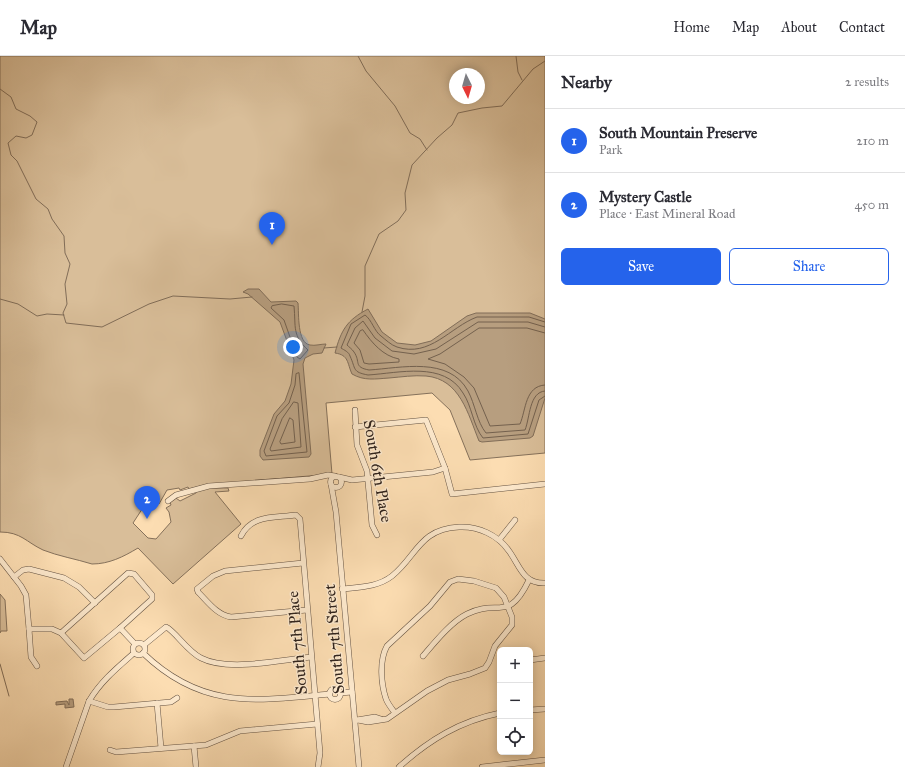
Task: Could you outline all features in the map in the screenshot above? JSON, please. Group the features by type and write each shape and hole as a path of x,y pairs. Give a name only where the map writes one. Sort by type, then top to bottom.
{"street":[{"name":"South 6th Place","path":"355,410 357,445 368,478 372,525 377,535"},
{"path":"355,427 426,420 445,468 452,494 545,484"},
{"path":"168,501 176,495 204,487 322,477 337,477 352,480 433,472 445,468"},
{"path":"322,477 335,487 352,480"},
{"path":"331,483 337,477"},
{"name":"South 7th Street","path":"335,509 341,481 337,477"},
{"name":"South 7th Street","path":"331,483 335,509 352,692 356,720 359,767"},
{"name":"South 7th Place","path":"241,536 246,526 256,520 299,516 310,657 320,753 318,767"},
{"path":"499,540 515,520"},
{"path":"342,589 368,586 385,580 397,571 421,542 441,530 458,527 469,527 490,534 499,540 513,556 521,572 529,580 536,583 545,583"},
{"path":"0,559 26,595 31,657 37,666"},
{"path":"303,563 224,570 213,576 197,589 198,592 224,616 231,617 307,610"},
{"path":"14,577 23,570 29,569 64,578 79,587 95,603"},
{"path":"29,629 52,629 60,633 84,658 152,599 152,595 134,574 128,573 60,633"},
{"path":"356,720 368,722 387,718 395,713 415,698 437,686 484,668 489,662 494,646 512,625 512,618 508,606 504,597 496,588 489,584 458,579 450,582 430,606 395,637 382,654 385,695 395,713"},
{"path":"422,656 463,616 478,610 496,609 508,606 517,600 529,580"},
{"path":"144,645 166,627 190,650 201,658 213,662 231,665 310,657"},
{"path":"120,628 135,644 138,643 144,645"},
{"path":"134,653 133,648 135,644"},
{"path":"143,654 145,650 144,645"},
{"path":"134,653 138,655 143,654 177,680 215,696 244,700 261,700 330,694 331,690 335,688 339,690 340,693 352,692"},
{"path":"66,767 89,701 100,684 134,653"},
{"path":"533,660 545,658"},
{"path":"89,701 108,707 171,702 177,698"},
{"path":"157,703 161,748"},
{"path":"533,710 545,709"},
{"path":"399,767 415,752 442,734 469,722 497,714"},
{"path":"110,750 116,752 194,746 213,743 240,731 317,724"},
{"path":"194,746 196,767"},
{"path":"482,767 545,760"}],"shaded area":[{"path":"0,56 545,56 545,453 470,460 450,410 432,393 326,403 332,474 205,485 189,489 188,487 180,490 179,488 167,490 159,504 150,497 133,523 148,538 156,539 171,522 169,512 166,508 171,505 170,502 176,498 180,501 196,493 196,491 205,488 228,488 229,491 215,492 241,524 173,584 138,548 116,559 104,563 92,564 43,550 23,538 7,532 0,532"},
{"path":"0,594 5,600 7,631 1,631 0,633"}],"water":[{"path":"248,289 259,289 271,302 296,301 298,303 300,327 303,339 310,345 326,344 322,353 313,354 305,358 303,364 311,454 309,457 263,460 260,456 260,450 274,414 285,401 291,384 294,360 280,322 248,294 243,292"},
{"path":"368,309 382,332 397,343 415,345 431,341 467,316 476,313 530,313 545,319 545,398 533,436 530,438 479,441 461,400 455,391 438,379 426,376 417,376 370,379 361,378 352,374 345,358 340,354 335,353 346,326 355,317"},
{"path":"69,699 73,699 74,707 65,708 65,704 56,705 56,702 67,701 69,705"}],"waterway":[{"path":"358,56 366,71 395,106 410,133 420,139 427,150"},
{"path":"516,56 518,72 522,80"},
{"path":"362,312 365,296 365,266 379,234 398,221 406,210 405,193 412,165 437,138 452,125 458,113 502,106 533,69 545,61"},
{"path":"0,89 11,97 16,109 30,116 37,122 32,135 26,138 16,136 8,143 11,155 17,161 36,199 48,209 52,219 64,236 65,253 70,264 65,284 67,304 63,313 66,323 102,327 149,304 173,296 230,299 252,297"},
{"path":"0,299 18,304 37,316 47,314 64,315"},
{"path":"324,348 337,347"},
{"path":"0,664 9,696"}],"place":[{"name":"South Mountain Preserve","path":"272,245"},
{"name":"Mystery Castle","path":"147,519"}]}
